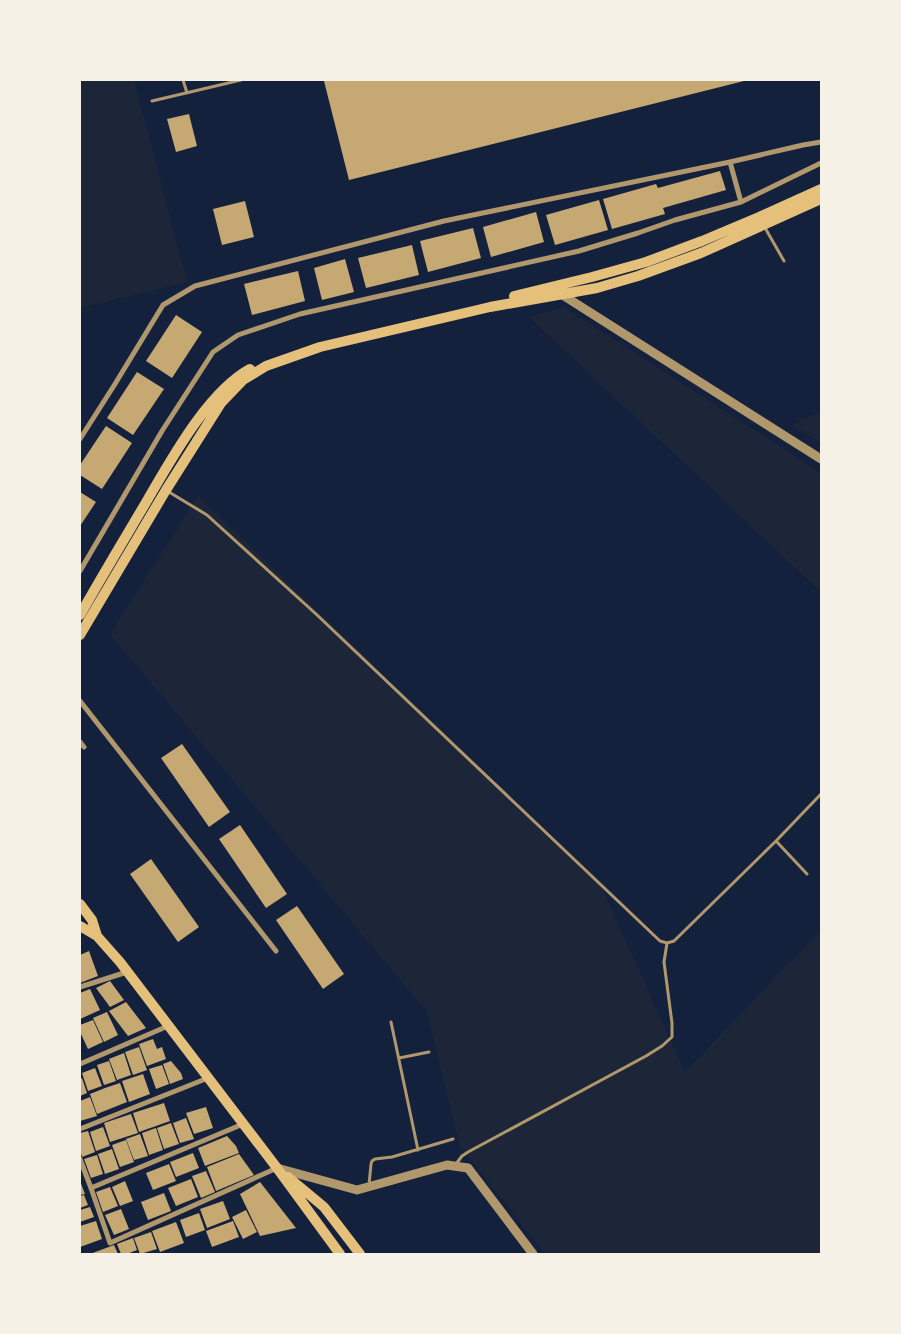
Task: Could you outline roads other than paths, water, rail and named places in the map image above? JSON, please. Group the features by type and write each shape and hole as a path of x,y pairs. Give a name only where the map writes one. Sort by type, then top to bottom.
{"main road":[{"path":"80,635 166,490 222,404 243,380 266,366 320,347 560,289 646,262 735,228 821,189"},
{"path":"80,615 181,444 212,401 238,376 265,360 322,342 560,289 597,288 638,276 701,252 821,199"},
{"path":"80,904 92,920 97,936"},
{"path":"80,926 97,936 128,972 242,1124 278,1168 340,1254"},
{"path":"278,1168 324,1207 360,1254"}],"street":[{"path":"80,439 163,306 195,286 444,221 821,142"},
{"path":"730,162 741,202"},
{"path":"80,571 162,431 213,352 238,335 300,314 579,251 675,220 741,202 821,163"},
{"path":"560,289 821,459"},
{"path":"81,704 276,951"},
{"path":"80,987 128,972"},
{"path":"80,1064 168,1026"},
{"path":"80,1129 208,1078"},
{"path":"91,1188 242,1124"},
{"path":"80,1159 110,1243 278,1168 357,1190 447,1165 468,1168 533,1254"}],"lane":[{"path":"183,80 187,93"},
{"path":"152,101 241,80"},
{"path":"764,225 784,261"},
{"path":"166,490 207,515 316,614 660,941 667,943 674,941 821,794"},
{"path":"776,841 807,874"},
{"path":"455,1166 462,1156 468,1152 646,1056 668,1041 672,1036 672,1023 664,962 667,943"},
{"path":"391,1022 418,1150"},
{"path":"399,1058 429,1052"},
{"path":"369,1186 371,1164 375,1159 392,1157 453,1139"}]}
